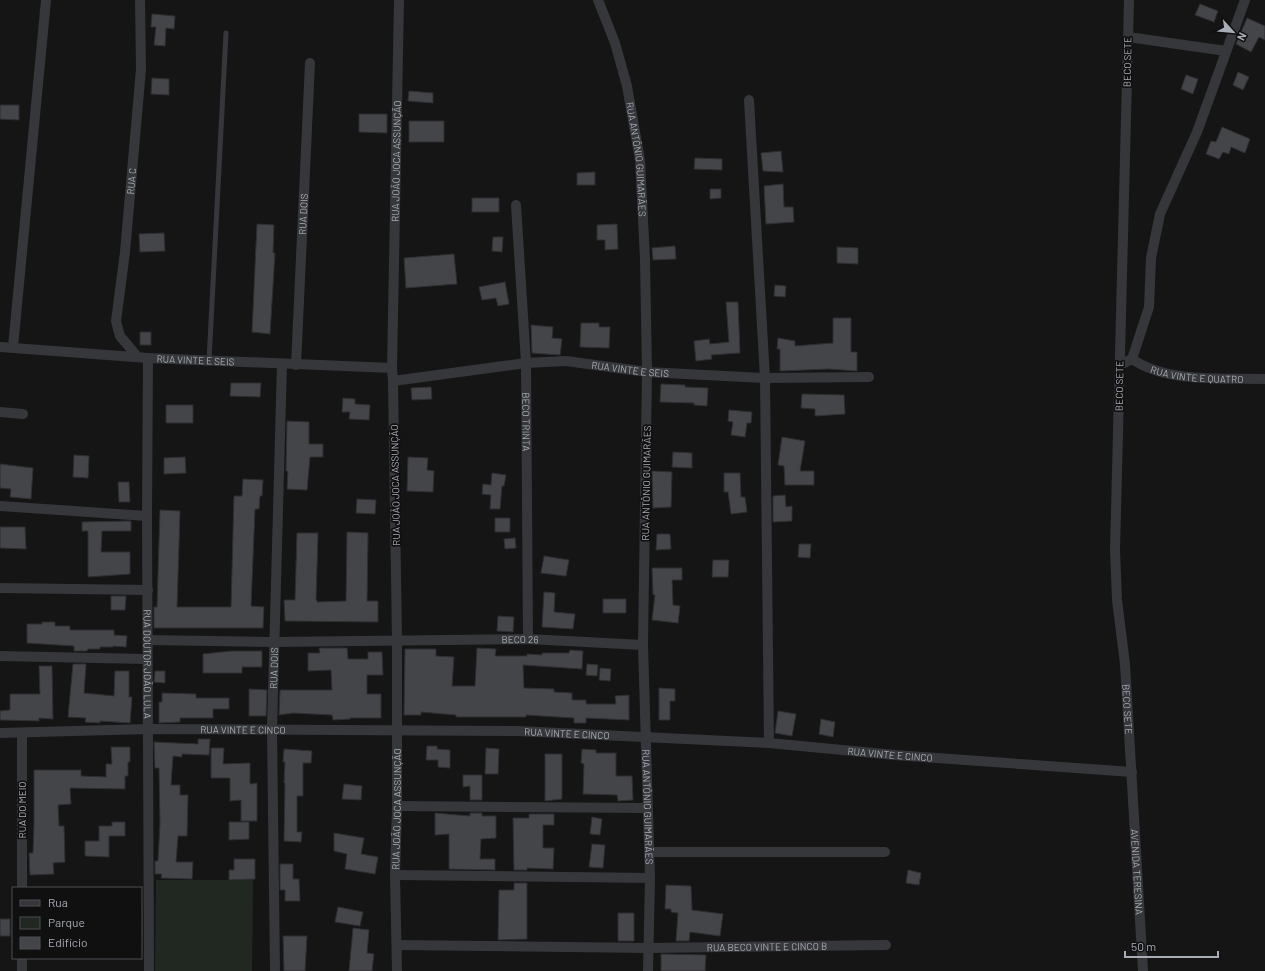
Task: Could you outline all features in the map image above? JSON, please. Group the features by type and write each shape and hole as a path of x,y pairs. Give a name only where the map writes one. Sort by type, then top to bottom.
{"street":[{"path":"13,347 46,0"},
{"name":"RUA C","path":"136,356 120,336 116,321 125,252 138,103 141,43 140,0"},
{"name":"RUA JOÃO JOCA ASSUNÇÃO","path":"397,971 395,875 397,806 397,640 392,368 399,0"},
{"name":"RUA ANTÔNIO GUIMARÃES","path":"598,0 615,42 627,86 640,160 645,259 648,372 643,645 650,878 648,971"},
{"name":"BECO SETE","path":"1129,0 1115,550 1117,600 1126,664 1132,772"},
{"path":"1120,365 1132,359 1149,307 1151,258 1160,214 1197,132 1245,0"},
{"path":"1128,37 1226,51"},
{"name":"RUA DOIS","path":"296,365 310,63"},
{"path":"749,100 765,378 769,743"},
{"name":"BECO TRINTA","path":"516,205 526,363 528,639"},
{"name":"RUA VINTE E SEIS","path":"0,346 148,358 392,368"},
{"name":"RUA DOUTOR JOÃO LULA","path":"148,358 146,516 148,590 147,729 149,971"},
{"name":"RUA VINTE E QUATRO","path":"1132,359 1143,367 1188,377 1215,379 1265,378"},
{"name":"RUA VINTE E SEIS","path":"393,381 526,363 566,361 648,372 765,378 868,377"},
{"name":"RUA DOIS","path":"275,971 272,729 282,364"},
{"path":"0,412 23,414"},
{"path":"0,506 146,516"},
{"path":"0,588 148,590"},
{"name":"BECO 26","path":"148,640 274,642 528,639 643,645"},
{"path":"0,656 147,659"},
{"name":"RUA VINTE E CINCO","path":"0,734 147,729 517,731 769,743 895,755 1132,772"},
{"name":"RUA DO MEIO","path":"22,733 22,887"},
{"name":"AVENIDA TERESINA","path":"1132,772 1143,971"},
{"path":"397,806 647,808"},
{"path":"649,852 885,852"},
{"path":"395,875 650,878"},
{"name":"RUA BECO VINTE E CINCO B","path":"397,945 648,948 886,945"},
{"path":"22,959 22,971"}],"lane":[{"path":"209,361 226,33"}],"green space":[{"path":"156,880 253,880 252,971 155,971"}],"building":[{"path":"1200,4 1218,11 1214,22 1195,15"},
{"path":"152,14 175,16 174,29 166,28 165,46 154,45 156,27 151,27"},
{"path":"1247,18 1265,26 1265,40 1259,37 1251,52 1236,44"},
{"path":"1238,72 1249,77 1243,90 1233,85"},
{"path":"1186,75 1198,79 1193,94 1181,89"},
{"path":"152,78 169,79 169,95 151,94"},
{"path":"409,91 433,93 433,103 408,101"},
{"path":"0,105 19,105 19,120 0,119"},
{"path":"359,114 387,114 387,133 359,132"},
{"path":"409,121 444,121 444,142 409,142"},
{"path":"1222,127 1250,139 1245,153 1231,147 1229,154 1223,152 1219,159 1206,154 1211,141 1216,142"},
{"path":"781,151 783,172 763,171 761,153"},
{"path":"695,158 722,159 722,170 694,169"},
{"path":"595,172 595,185 577,185 577,173"},
{"path":"783,184 784,207 793,207 794,222 766,224 764,186"},
{"path":"710,189 721,189 721,198 710,199"},
{"path":"472,198 499,198 499,212 472,212"},
{"path":"257,224 274,225 273,253 275,253 270,334 252,332"},
{"path":"617,224 618,249 605,250 605,240 597,240 597,225"},
{"path":"164,233 165,251 140,252 139,234"},
{"path":"493,237 503,237 502,252 492,251"},
{"path":"675,246 676,259 653,260 652,248"},
{"path":"837,247 858,248 858,264 837,263"},
{"path":"454,254 457,284 406,288 404,258"},
{"path":"505,282 509,304 498,306 496,298 482,300 479,287"},
{"path":"775,285 786,286 785,297 774,296"},
{"path":"726,302 738,302 740,353 711,355 712,359 696,361 694,341 709,339 710,344 729,342"},
{"path":"833,318 851,318 851,352 857,352 857,371 829,369 780,371 780,349 777,349 778,338 795,341 795,346 833,343"},
{"path":"581,323 599,323 599,327 610,327 609,348 580,347"},
{"path":"531,325 553,327 552,338 562,339 560,355 532,353"},
{"path":"140,332 151,332 151,345 140,345"},
{"path":"231,383 261,383 260,397 230,396"},
{"path":"661,384 708,388 707,406 694,405 694,403 660,402"},
{"path":"431,387 432,399 412,400 411,388"},
{"path":"802,394 844,395 845,414 815,416 815,409 801,408"},
{"path":"343,398 355,399 355,404 370,405 369,420 349,419 350,412 342,412"},
{"path":"166,405 193,405 193,423 166,423"},
{"path":"729,410 752,412 751,423 747,423 745,437 731,435 733,422 728,421"},
{"path":"287,421 309,422 309,444 323,444 323,457 310,457 307,490 287,489"},
{"path":"782,437 805,441 800,471 814,471 814,485 785,485 784,466 778,465"},
{"path":"673,452 692,453 692,468 672,467"},
{"path":"74,455 89,456 88,478 73,477"},
{"path":"185,457 186,473 164,474 164,458"},
{"path":"408,457 428,458 427,470 434,471 433,492 407,491"},
{"path":"0,464 33,468 31,499 10,497 11,489 0,488"},
{"path":"652,471 672,472 671,507 653,508"},
{"path":"492,473 506,475 504,486 502,486 500,509 490,509 491,495 482,494 483,484 491,485"},
{"path":"724,473 740,473 741,497 745,497 747,512 731,514 728,492 724,492"},
{"path":"243,479 263,480 259,509 255,509 251,606 264,607 263,628 154,628 154,607 157,607 160,510 180,511 177,607 231,607 234,496 242,496"},
{"path":"118,482 129,482 130,502 119,502"},
{"path":"785,495 786,507 792,506 792,521 773,522 773,496"},
{"path":"357,499 376,500 375,514 356,513"},
{"path":"495,518 510,518 510,532 495,532"},
{"path":"131,521 131,531 102,531 101,552 130,552 130,574 88,577 88,531 82,531 82,522"},
{"path":"0,527 25,527 26,549 0,548"},
{"path":"347,532 368,533 367,601 378,601 378,622 285,621 284,600 295,600 297,533 318,533 317,602 346,601"},
{"path":"657,534 670,534 671,549 656,550"},
{"path":"515,538 516,548 505,549 504,539"},
{"path":"799,544 811,544 810,558 798,557"},
{"path":"544,556 569,560 566,576 541,573"},
{"path":"713,560 729,560 728,577 712,577"},
{"path":"652,568 682,568 682,580 672,580 673,605 680,606 678,623 652,620 655,595 653,595"},
{"path":"544,592 555,593 554,612 575,614 573,629 542,627"},
{"path":"111,596 126,596 125,610 111,610"},
{"path":"603,599 626,599 626,613 603,613"},
{"path":"498,616 514,617 513,632 497,631"},
{"path":"42,622 55,622 55,626 70,626 70,630 114,630 114,635 127,636 126,647 100,647 100,649 88,649 87,651 74,651 74,646 27,643 27,624 42,624"},
{"path":"319,648 347,648 348,659 368,659 368,652 382,652 383,675 367,675 367,694 381,694 381,718 350,718 333,720 332,715 293,713 279,715 280,690 332,690 331,670 308,671 308,653 320,653"},
{"path":"477,648 496,649 495,656 527,656 527,654 542,655 542,653 569,653 570,650 583,651 582,669 523,665 524,688 554,689 554,692 572,693 572,700 586,700 586,704 616,704 615,696 629,695 629,720 586,718 586,723 574,723 574,718 526,715 526,717 456,717 456,715 421,712 421,715 404,715 405,649 436,649 436,656 454,657 452,686 475,686"},
{"path":"232,651 262,651 262,667 242,667 242,673 203,673 203,654"},
{"path":"73,664 86,664 84,693 114,696 115,671 129,671 129,697 132,697 130,723 100,721 100,723 85,722 86,718 68,717"},
{"path":"587,664 598,665 597,676 586,675"},
{"path":"39,666 52,666 53,719 39,718 39,721 0,720 0,711 10,710 10,694 40,694"},
{"path":"600,668 611,669 610,681 599,680"},
{"path":"155,671 165,671 165,683 154,682"},
{"path":"659,688 675,689 675,701 670,701 670,720 659,720"},
{"path":"249,689 267,690 266,716 249,716"},
{"path":"162,693 196,694 196,698 229,698 229,709 213,709 213,718 180,718 180,722 159,723 159,702 162,702"},
{"path":"778,711 796,714 792,736 775,733"},
{"path":"821,719 835,722 833,737 819,734"},
{"path":"198,739 210,739 209,755 182,754 182,757 173,756 171,785 180,785 180,795 188,795 187,836 178,836 176,862 193,862 192,879 161,878 162,874 155,874 155,861 158,861 160,823 159,768 155,768 154,742 198,744"},
{"path":"427,746 437,746 437,749 450,750 450,768 438,767 438,760 426,760"},
{"path":"111,747 130,747 130,762 128,762 128,776 125,776 125,789 70,788 71,804 58,805 59,826 64,826 65,862 53,863 54,874 30,875 29,853 33,853 34,770 81,770 81,776 106,777 106,764 112,764"},
{"path":"211,748 224,748 223,764 250,763 250,784 257,783 257,821 241,821 241,800 230,801 230,778 211,778"},
{"path":"486,748 499,749 498,774 485,774"},
{"path":"284,749 312,751 311,763 303,763 303,796 297,796 297,832 302,832 301,842 284,841"},
{"path":"582,749 596,750 596,753 616,753 616,776 632,776 633,800 618,801 617,795 583,794 584,764 581,763"},
{"path":"545,754 562,754 562,799 545,801"},
{"path":"463,775 482,775 482,800 470,800 470,786 463,787"},
{"path":"344,784 362,786 361,800 342,799"},
{"path":"435,813 470,816 470,813 482,813 482,816 496,816 496,838 481,839 480,859 495,859 495,870 449,869 449,834 435,835"},
{"path":"529,814 554,814 554,825 543,825 543,848 554,848 553,869 527,868 527,870 514,870 513,818 529,818"},
{"path":"592,817 602,819 600,835 590,834"},
{"path":"112,822 125,822 125,836 109,836 109,857 85,856 85,841 99,841 99,826 112,826"},
{"path":"229,822 249,822 249,839 229,840"},
{"path":"334,833 364,838 361,854 378,857 375,874 345,869 347,854 334,851"},
{"path":"592,844 605,845 603,868 589,867"},
{"path":"234,859 255,859 255,879 229,880 229,870 234,870"},
{"path":"280,864 293,864 293,879 299,879 300,901 285,901 285,890 280,890"},
{"path":"908,870 921,873 919,885 906,883"},
{"path":"514,883 527,883 527,939 498,940 499,890 514,890"},
{"path":"666,885 691,886 692,910 723,914 720,936 690,932 689,941 676,941 678,913 671,912 671,909 665,909"},
{"path":"338,907 363,912 360,926 335,922"},
{"path":"618,913 634,913 634,941 618,941"},
{"path":"0,919 10,919 10,936 0,936"},
{"path":"353,928 369,930 367,953 374,954 372,971 349,971"},
{"path":"283,936 307,936 305,971 284,971"},
{"path":"661,954 706,955 705,971 661,971"}]}
